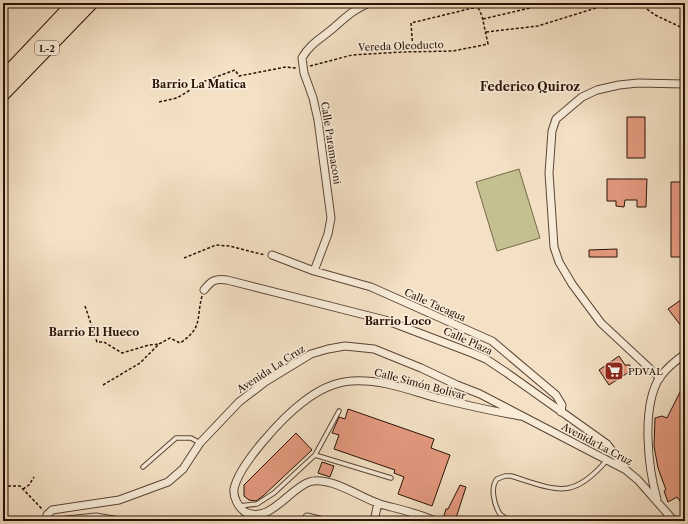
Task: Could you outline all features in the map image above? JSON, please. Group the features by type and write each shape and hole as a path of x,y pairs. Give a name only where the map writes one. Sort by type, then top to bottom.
{"highway":[{"name":"L-2","path":"3,78 74,3"},
{"name":"L-2","path":"3,94 91,3"}],"street":[{"path":"302,68 302,58 306,50 352,11 369,3"},
{"name":"Calle Paramaconi","path":"302,68 314,98 331,218 328,234 314,271"},
{"path":"660,378 601,323 562,269 554,247 550,173 552,131 556,119 582,97 597,90 619,85 638,83 685,84"},
{"name":"Calle Tacagua","path":"272,255 314,271 371,287 492,341 556,395 562,404 561,412"},
{"name":"Calle Plaza","path":"204,290 210,282 219,279 227,280 385,320 486,359 607,444 626,470"},
{"name":"Avenida La Cruz","path":"47,518 58,508 119,500 168,482 183,469 200,442 239,402 272,378 311,354 344,346 362,346 389,354 457,386 480,394 626,470 657,501 674,521"},
{"path":"657,501 650,476 648,435 653,392 660,378 672,364 685,354"},
{"name":"Calle Simón Bolívar","path":"240,506 235,500 234,489 236,481 253,454 303,401 328,386 350,381 373,380 479,409 524,416"},
{"path":"240,506 245,512 255,516 266,514 277,508 303,485 315,481 341,487 378,503 434,521"},
{"path":"374,521 378,503"},
{"path":"58,521 96,517 119,521"},
{"path":"307,517 324,521"}],"lane":[{"path":"240,506 257,504 265,500 315,455 339,411"},
{"path":"142,467 176,438 191,438 200,442"},
{"path":"315,455 391,478"},
{"path":"512,521 501,515 496,504 493,486 497,478 511,476 556,490 570,488 582,484 607,460"}],"path":[{"path":"476,3 483,19 486,32 538,26 606,4"},
{"path":"483,19 551,3"},
{"path":"639,3 655,15 685,29"},
{"path":"413,51 411,23 478,7"},
{"name":"Vereda Oleoducto","path":"160,102 177,98 205,81 235,70 239,76 286,67 302,68 352,55 413,51 453,51 488,44 486,32"},
{"path":"184,258 216,245 272,255"},
{"path":"103,385 140,363 160,344 170,338 180,343 192,335 198,326 199,310 204,290"},
{"path":"85,306 97,342 104,342 122,353 149,345 160,344"},
{"path":"23,489 30,484 34,476"},
{"path":"3,486 20,486 47,518"}],"shaded area":[{"path":"519,169 540,238 497,251 476,182"}],"building":[{"path":"627,117 645,117 645,158 627,158"},
{"path":"607,179 647,179 646,207 637,207 637,200 625,200 624,207 616,206 616,201 607,201"},
{"path":"671,182 685,182 685,257 671,257"},
{"path":"617,249 617,257 589,257 589,250"},
{"path":"685,297 685,331 668,309"},
{"name":"PDVAL","path":"619,356 625,365 630,365 629,372 609,385 599,370"},
{"path":"685,382 685,508 677,497 668,502 664,491 666,490 658,468 654,446 655,418 662,416 667,418"},
{"path":"348,409 434,439 431,448 450,455 432,506 398,494 404,477 394,473 395,470 334,449 339,435 332,433 339,417 345,419"},
{"path":"296,433 312,450 263,496 256,501 249,500 244,496 244,485"},
{"path":"322,462 334,466 330,477 318,473"},
{"path":"460,485 466,487 455,521 443,519 446,509 448,509"}],"place":[{"name":"PDVAL","path":"614,371"}],"district":[{"name":"Barrio La Matica","path":"199,84"},
{"name":"Federico Quiroz","path":"530,86"},
{"name":"Barrio Loco","path":"398,321"},
{"name":"Barrio El Hueco","path":"94,332"}]}
